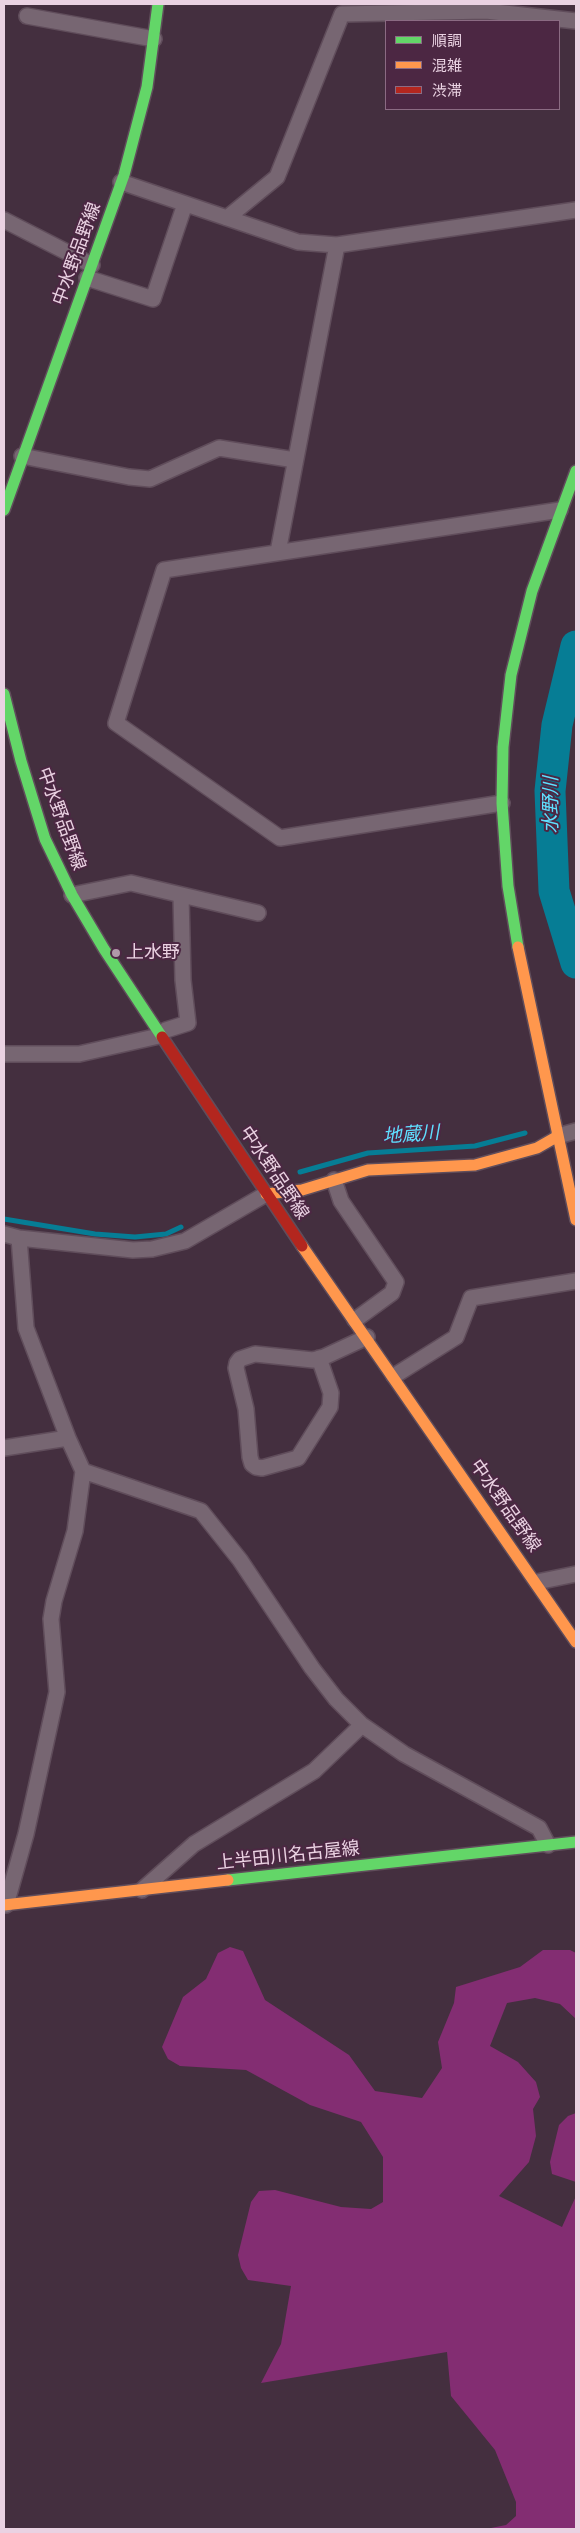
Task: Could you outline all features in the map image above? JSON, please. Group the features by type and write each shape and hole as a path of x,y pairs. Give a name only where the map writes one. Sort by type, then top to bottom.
{"main road":[{"name":"中水野品野線","path":"4,510 122,182 147,87 158,4"},
{"path":"576,471 560,510 532,591 511,675 503,747 502,803 508,886 522,974 576,1220"},
{"name":"中水野品野線","path":"4,694 21,761 46,839 72,895 159,1036 266,1194 537,1582 576,1642"},
{"path":"266,1194 302,1190 368,1170 475,1165 537,1148 558,1136"},
{"name":"上半田川名古屋線","path":"5,1905 576,1842"},
{"path":"4,1921 5,1905"}],"street":[{"path":"227,218 277,177 342,14 486,11 576,21"},
{"path":"27,16 154,39"},
{"path":"122,182 298,242 337,245 576,210"},
{"path":"4,220 90,271 153,299 185,204"},
{"path":"278,552 337,245"},
{"path":"22,456 129,477 150,478 220,448 296,460"},
{"path":"502,803 280,838 116,723 164,570 560,510"},
{"path":"72,895 131,883 181,896 258,912"},
{"path":"4,1054 79,1054 159,1036 166,1030 188,1023 183,980 181,896"},
{"path":"558,1136 576,1130"},
{"path":"334,1180 341,1201 396,1282 392,1293 355,1320"},
{"path":"4,1234 19,1238 133,1250 152,1249 185,1241 266,1194"},
{"path":"5,1905 26,1834 57,1692 51,1619 75,1531 83,1471 68,1438 26,1328 19,1238"},
{"path":"394,1376 456,1337 470,1298 576,1281"},
{"path":"320,1358 331,1393 330,1407 298,1458 262,1468 256,1467 252,1464 250,1457 246,1409 236,1368 237,1362 240,1359 256,1354 320,1358 367,1337"},
{"path":"4,1448 68,1438"},
{"path":"83,1471 201,1511 240,1560 312,1668 336,1699 362,1725 404,1754 539,1828 548,1845"},
{"path":"537,1582 576,1574"},
{"path":"142,1890 194,1844 314,1771 362,1725"}],"shaded area":[{"path":"230,1947 243,1951 265,2000 349,2055 375,2091 422,2098 442,2068 438,2042 454,2003 456,1987 520,1967 543,1950 570,1950 576,1953 576,2019 560,2004 535,1998 507,2003 490,2046 518,2062 536,2082 540,2097 533,2109 536,2136 529,2162 499,2196 562,2227 576,2196 576,2529 486,2529 506,2525 516,2516 516,2502 495,2450 451,2396 447,2352 261,2383 281,2344 291,2286 248,2280 241,2268 238,2255 251,2202 259,2191 275,2190 341,2207 371,2209 383,2202 383,2157 361,2122 310,2105 246,2070 180,2066 168,2059 162,2047 183,1997 206,1979 218,1953"},
{"path":"576,2113 576,2182 552,2174 550,2162 559,2125 568,2116"}],"waterway":[{"name":"水野川","path":"576,646 557,725 550,791 554,891 576,963"},
{"name":"地蔵川","path":"300,1172 368,1153 475,1146 525,1133"},
{"name":"地蔵川","path":"4,1219 95,1234 135,1237 166,1234 181,1227"}],"traffic: fast":[{"path":"4,510 124,175 147,87 158,4"},
{"path":"518,947 508,886 502,803 503,747 511,675 532,591 576,471"},
{"path":"4,694 21,761 45,839 72,895 104,949 162,1037"},
{"path":"228,1880 576,1842"}],"traffic: slow":[{"path":"518,947 576,1220"},
{"path":"266,1194 302,1190 368,1170 475,1165 537,1148 558,1136"},
{"path":"302,1246 576,1642"},
{"path":"4,1905 228,1880"}],"traffic: jam":[{"path":"162,1037 302,1246"}],"place":[{"name":"上水野","path":"116,953"}]}
